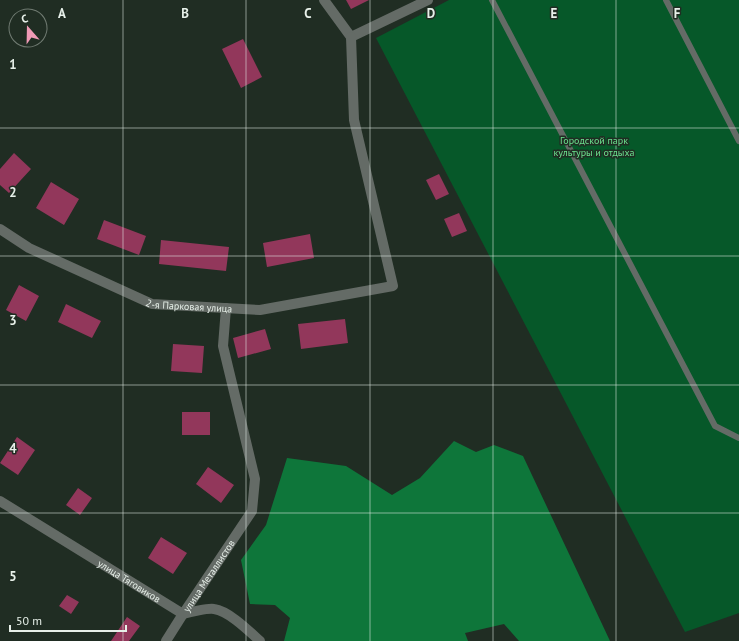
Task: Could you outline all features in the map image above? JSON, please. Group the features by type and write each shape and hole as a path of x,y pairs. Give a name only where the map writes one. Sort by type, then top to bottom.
{"street":[{"path":"324,0 351,37 428,0"},
{"name":"2-я Парковая улица","path":"0,229 29,248 152,304 260,310 394,286 354,120 351,37"},
{"name":"улица Металлистов","path":"166,641 252,512 255,479 223,346 226,308"},
{"name":"улица Тяговиков","path":"0,501 183,614"},
{"path":"183,614 214,608 230,616 260,641"}],"lane":[{"path":"492,0 715,426 739,438"},
{"path":"666,0 739,141"}],"green space":[{"name":"Городской парк культуры и отдыха","path":"449,0 739,0 739,613 685,632 376,38"},
{"path":"454,441 476,452 494,445 523,456 610,641 519,641 504,624 465,633 468,641 284,641 290,618 275,605 250,604 241,560 266,525 287,458 346,466 392,495 420,478"}],"building":[{"path":"346,0 369,0 351,9"},
{"path":"243,39 262,77 241,88 222,49"},
{"path":"14,153 31,169 9,193 0,185 0,169"},
{"path":"439,174 449,194 436,200 426,180"},
{"path":"51,182 79,199 64,225 36,208"},
{"path":"459,213 467,231 452,237 444,219"},
{"path":"104,220 146,236 139,255 97,239"},
{"path":"310,234 314,258 267,267 263,243"},
{"path":"161,240 229,247 226,271 159,264"},
{"path":"19,285 39,296 26,321 6,310"},
{"path":"66,304 101,321 92,338 58,322"},
{"path":"345,319 348,343 301,349 298,324"},
{"path":"265,329 271,349 238,358 233,338"},
{"path":"173,344 204,346 202,373 171,371"},
{"path":"182,412 210,412 210,435 182,435"},
{"path":"17,437 35,450 18,475 0,463"},
{"path":"208,467 234,485 221,503 196,484"},
{"path":"78,488 92,498 80,515 66,505"},
{"path":"161,537 187,553 173,574 148,558"},
{"path":"67,595 79,602 71,614 59,606"},
{"path":"127,617 140,626 129,641 111,641"}]}
